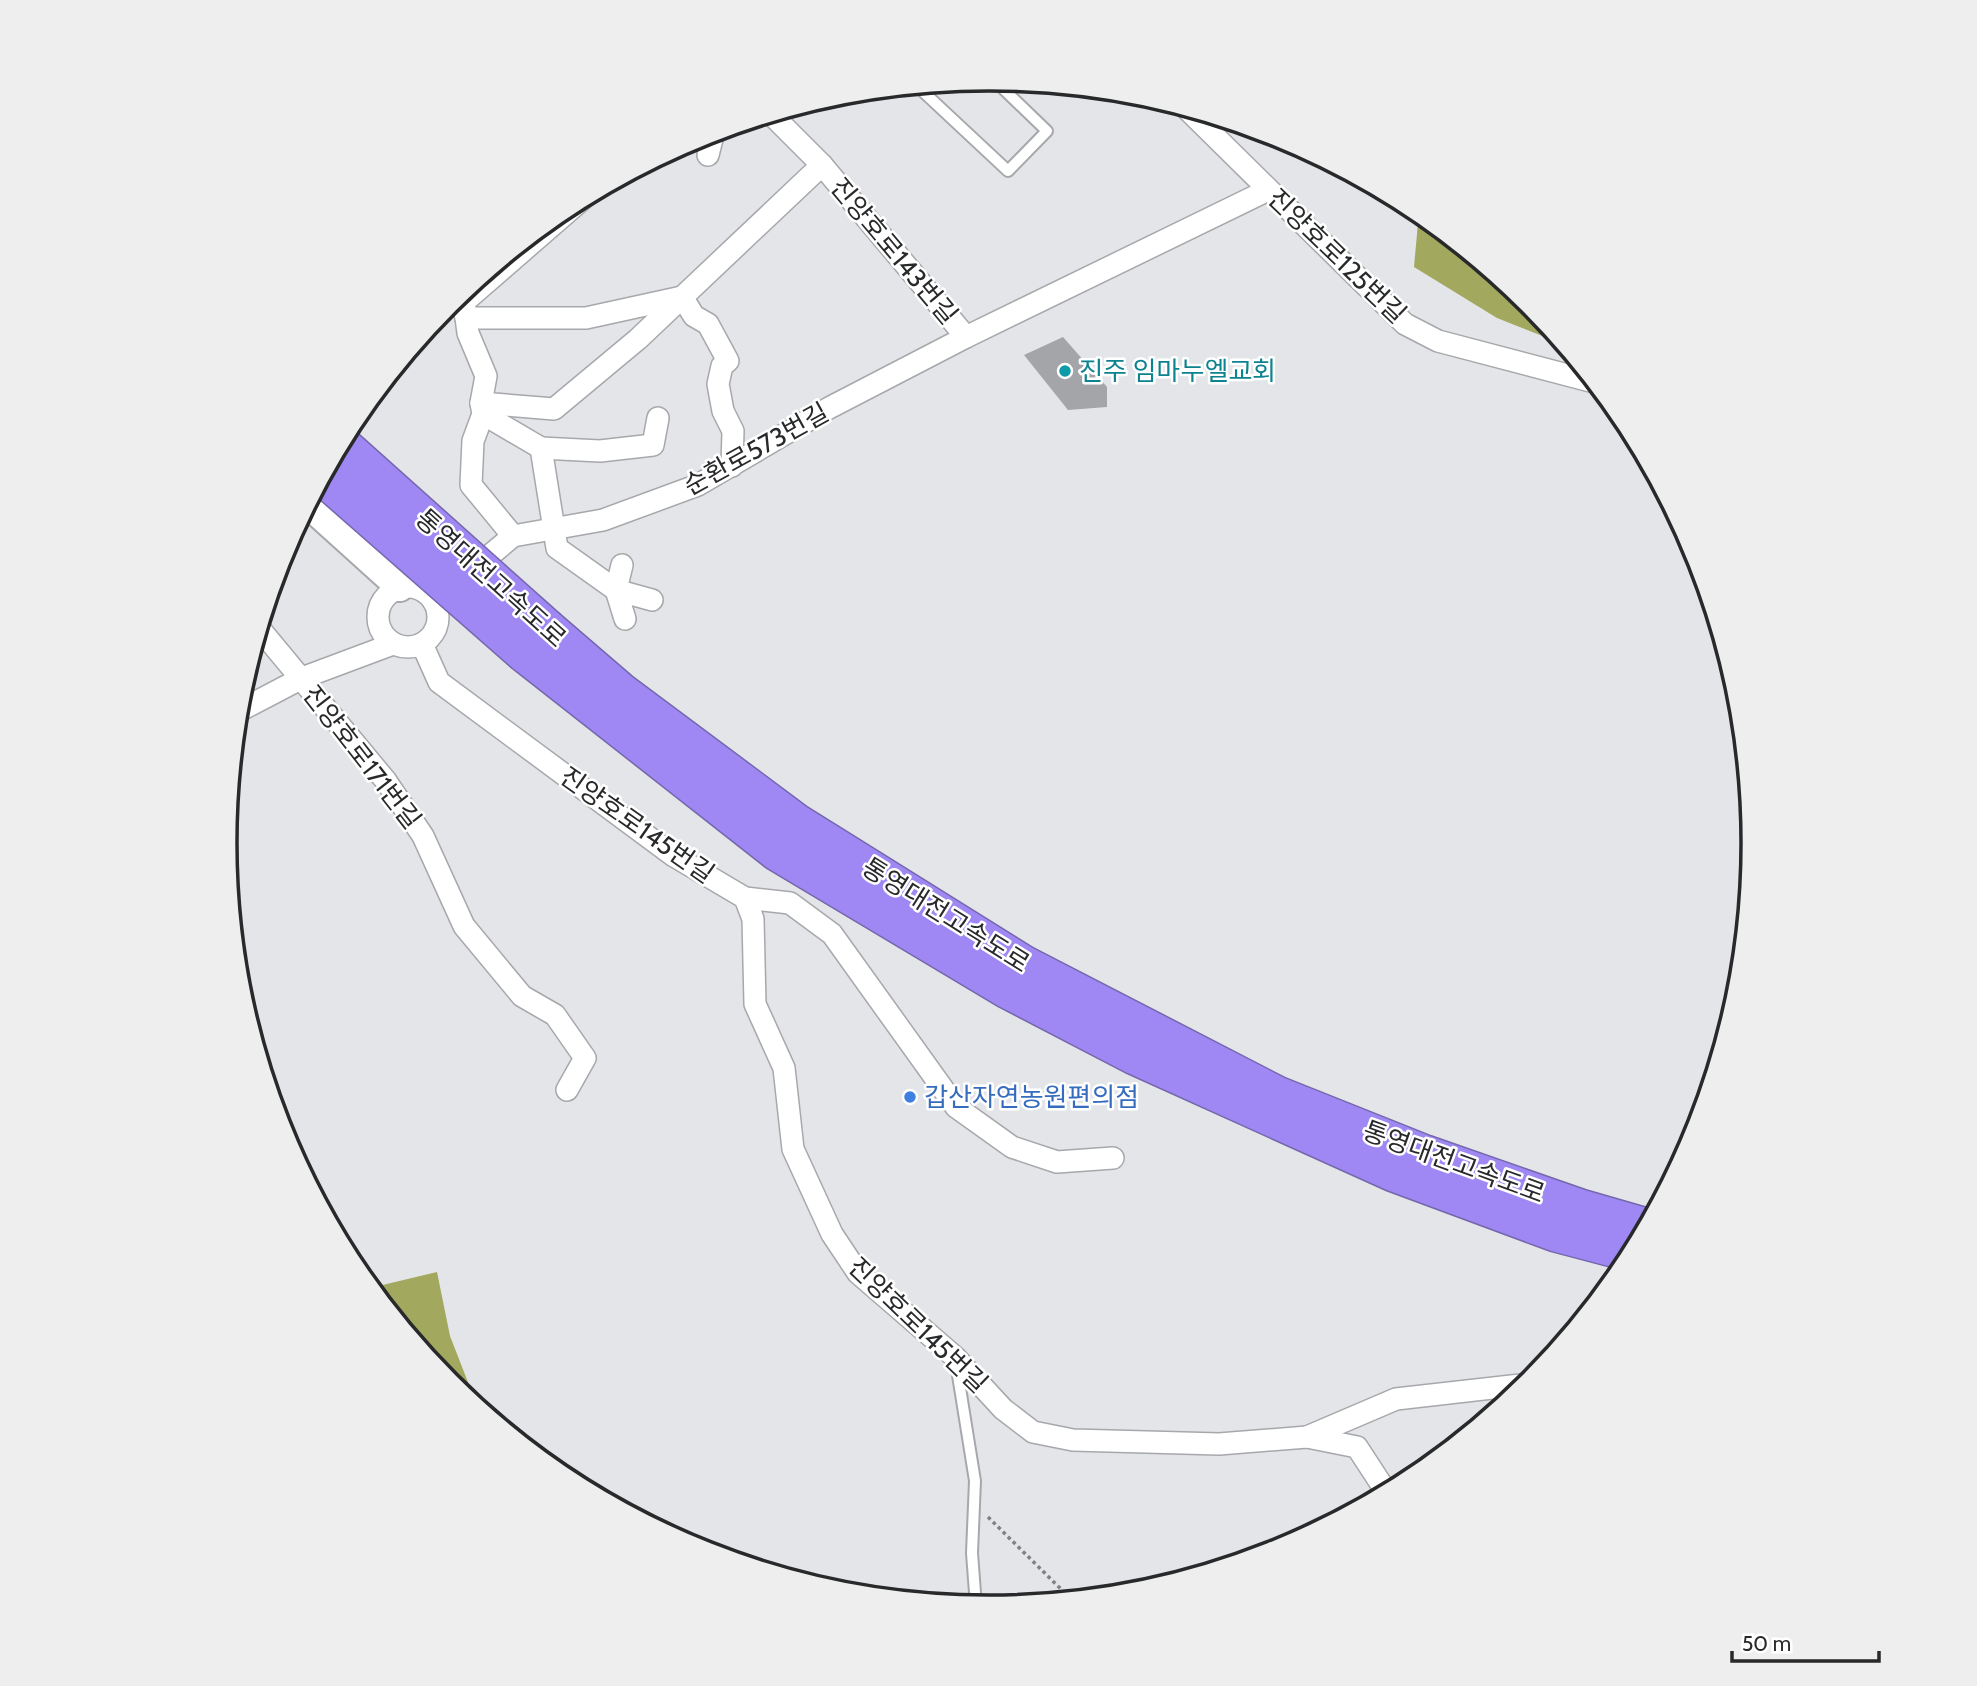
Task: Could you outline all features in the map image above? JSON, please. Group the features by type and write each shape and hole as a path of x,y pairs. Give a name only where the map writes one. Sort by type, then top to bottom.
{"highway":[{"name":"통영대전고속도로","path":"347,450 536,641 620,691 797,823 1023,964 1277,1095 1425,1154 1580,1208 1637,1224"},
{"name":"통영대전고속도로","path":"329,482 536,641 777,852 1008,990 1135,1056 1394,1173 1556,1233 1621,1250"}],"street":[{"name":"진양호로143번길","path":"779,122 822,165 966,337"},
{"name":"진양호로125번길","path":"1201,122 1405,324 1438,341 1579,378"},
{"path":"708,155 711,144"},
{"name":"진양호로143번길","path":"682,297 822,165"},
{"name":"순환로573번길","path":"434,601 513,536 603,520 698,485 829,408 966,337 1268,190"},
{"path":"464,305 466,318 586,318 682,297"},
{"path":"482,408 555,409 638,339 682,297"},
{"path":"682,297 694,316 708,324 728,361 722,366 718,384 723,411 733,431 732,466"},
{"path":"463,305 468,333 486,376 482,408 473,441 471,485 513,536"},
{"path":"482,408 541,448 600,452 653,445 658,418"},
{"path":"541,448 557,548 616,590 652,600"},
{"path":"314,510 400,588"},
{"path":"622,565 616,590 625,619"},
{"path":"400,588 419,589 434,601 438,611 436,630 422,644 402,647 393,644 380,629 379,609 390,592 400,588"},
{"name":"진양호로171번길","path":"266,636 386,782 423,836 464,926 522,996 555,1015 585,1058 567,1090"},
{"path":"249,705 302,678 393,644"},
{"name":"진양호로145번길","path":"422,644 439,682 674,856 746,898 754,919 755,1004 784,1068 793,1149 832,1234 858,1273 955,1357 1003,1409 1033,1432 1073,1440 1206,1444 1307,1437"},
{"path":"746,898 790,903 832,934 956,1107 1012,1147 1057,1162 1113,1158"},
{"path":"1307,1437 1396,1399 1508,1386"},
{"path":"1307,1437 1357,1447 1381,1484"}],"lane":[{"path":"926,94 1009,172 1047,131 1006,92"},
{"path":"955,1357 975,1480 972,1553 975,1594"}],"path":[{"path":"975,1503 1063,1591"}],"green space":[{"path":"1418,226 1484,278 1544,337 1497,318 1414,267"},
{"path":"437,1272 450,1336 470,1387 423,1339 381,1285"}],"building":[{"name":"진주 임마누엘교회","path":"1063,337 1107,387 1107,407 1068,410 1024,355"}],"place":[{"name":"진주 임마누엘교회","path":"1065,371"},
{"name":"갑산자연농원편의점","path":"910,1097"}]}
